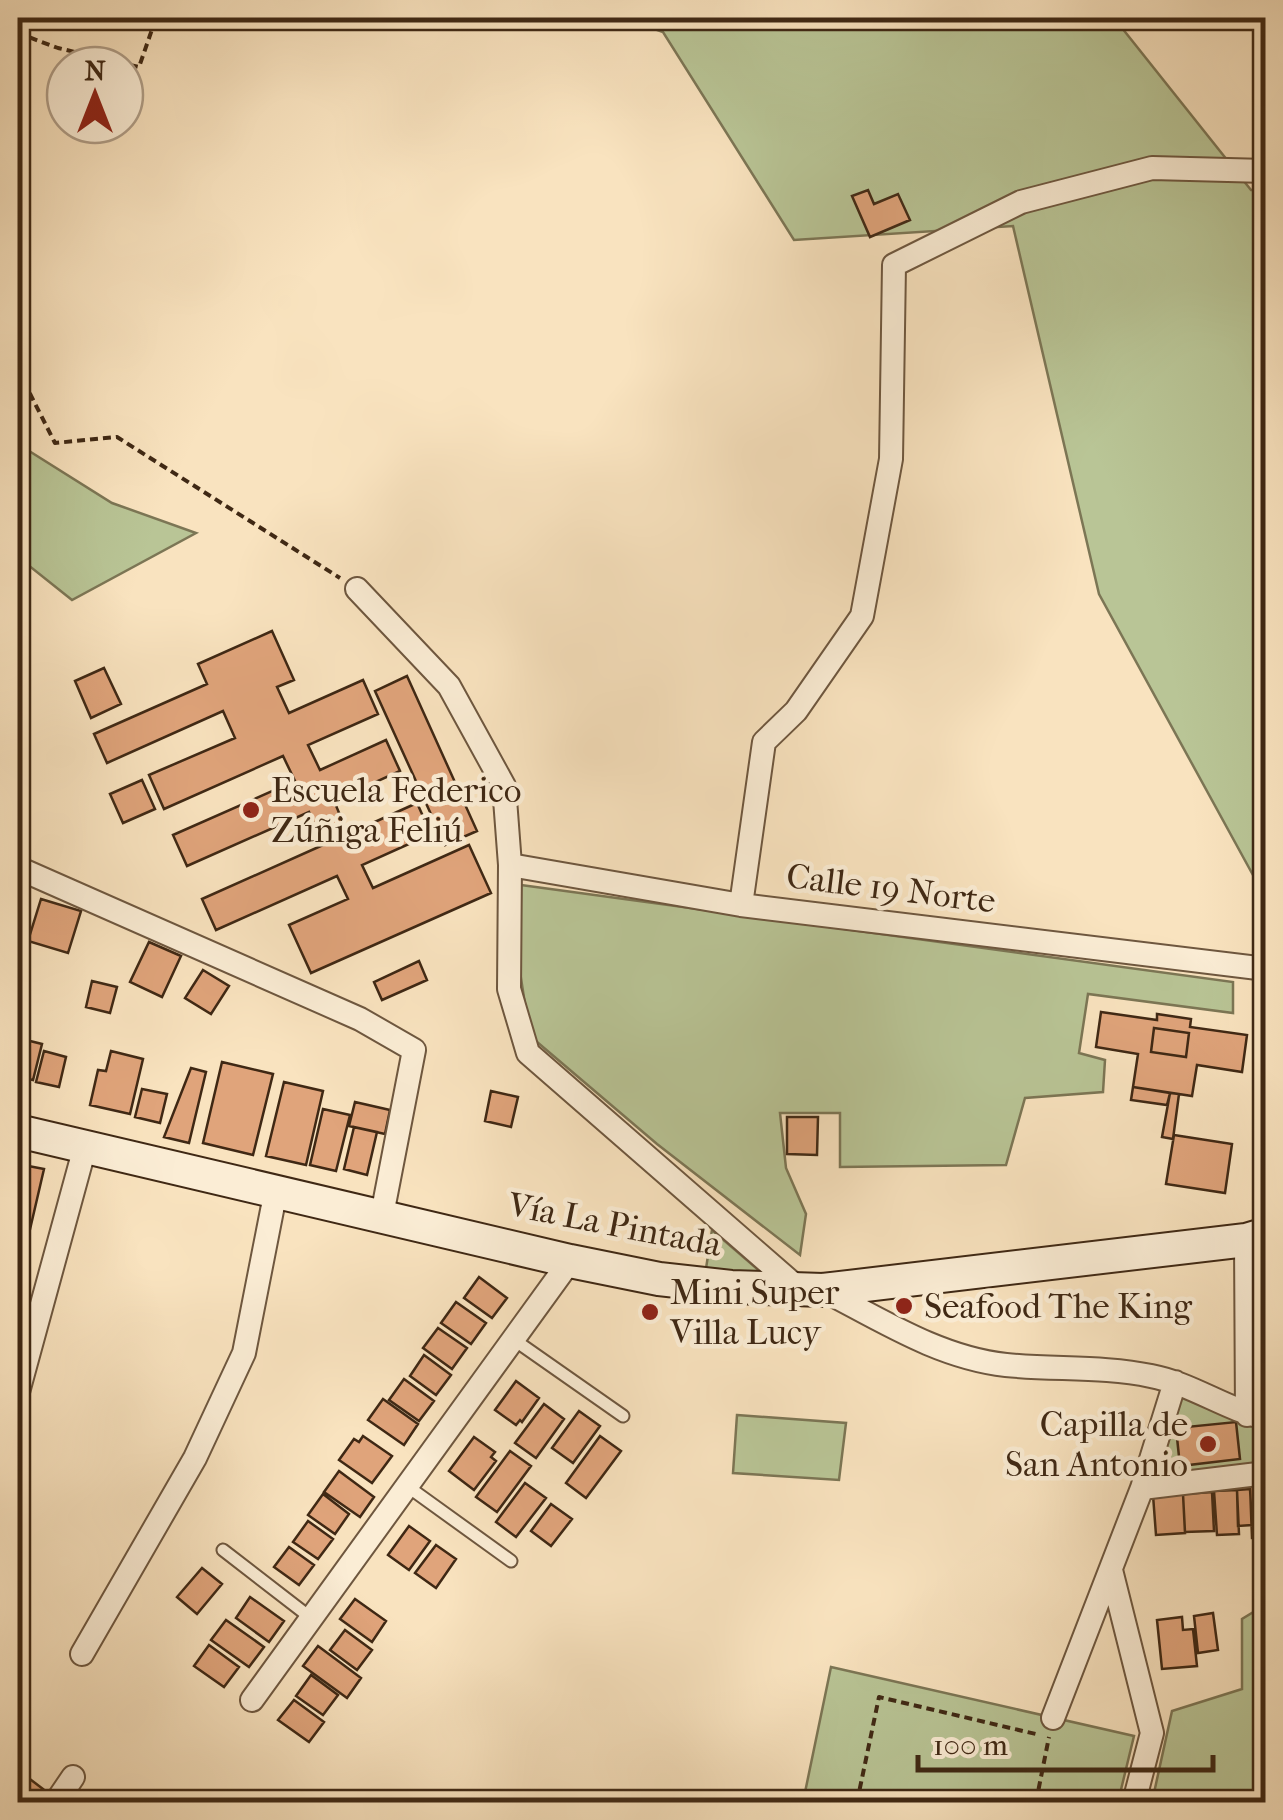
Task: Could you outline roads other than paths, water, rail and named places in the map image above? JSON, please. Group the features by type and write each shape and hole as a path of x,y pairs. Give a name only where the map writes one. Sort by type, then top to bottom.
{"main road":[{"name":"Vía La Pintada","path":"18,1132 659,1279 811,1290 1256,1237"}],"street":[{"path":"741,905 764,742 796,711 862,616 891,459 894,265 1020,202 1152,168 1266,170"},
{"path":"357,588 450,686 504,786 510,866 509,989 528,1053 811,1290 962,1357 1004,1365 1126,1372 1175,1382 1259,1420 1256,1237"},
{"name":"Calle 19 Norte","path":"510,866 741,905 1266,968"},
{"path":"18,868 360,1019 414,1050 382,1215"},
{"path":"18,1392 85,1147"},
{"path":"82,1654 195,1458 244,1353 276,1190"},
{"path":"252,1700 570,1261"},
{"path":"1053,1718 1142,1488 1175,1382"},
{"path":"1142,1488 1266,1473"},
{"path":"1111,1570 1152,1733 1134,1802"},
{"path":"56,1802 72,1777"}],"lane":[{"path":"514,1339 622,1416"},
{"path":"406,1486 511,1561"},
{"path":"223,1550 311,1618"}],"place":[{"name":"Escuela Federico Zúñiga Feliú","path":"251,810"},
{"name":"Seafood The King","path":"904,1306"},
{"name":"Mini Super Villa Lucy","path":"650,1312"},
{"name":"Capilla de San Antonio","path":"1208,1444"}]}
